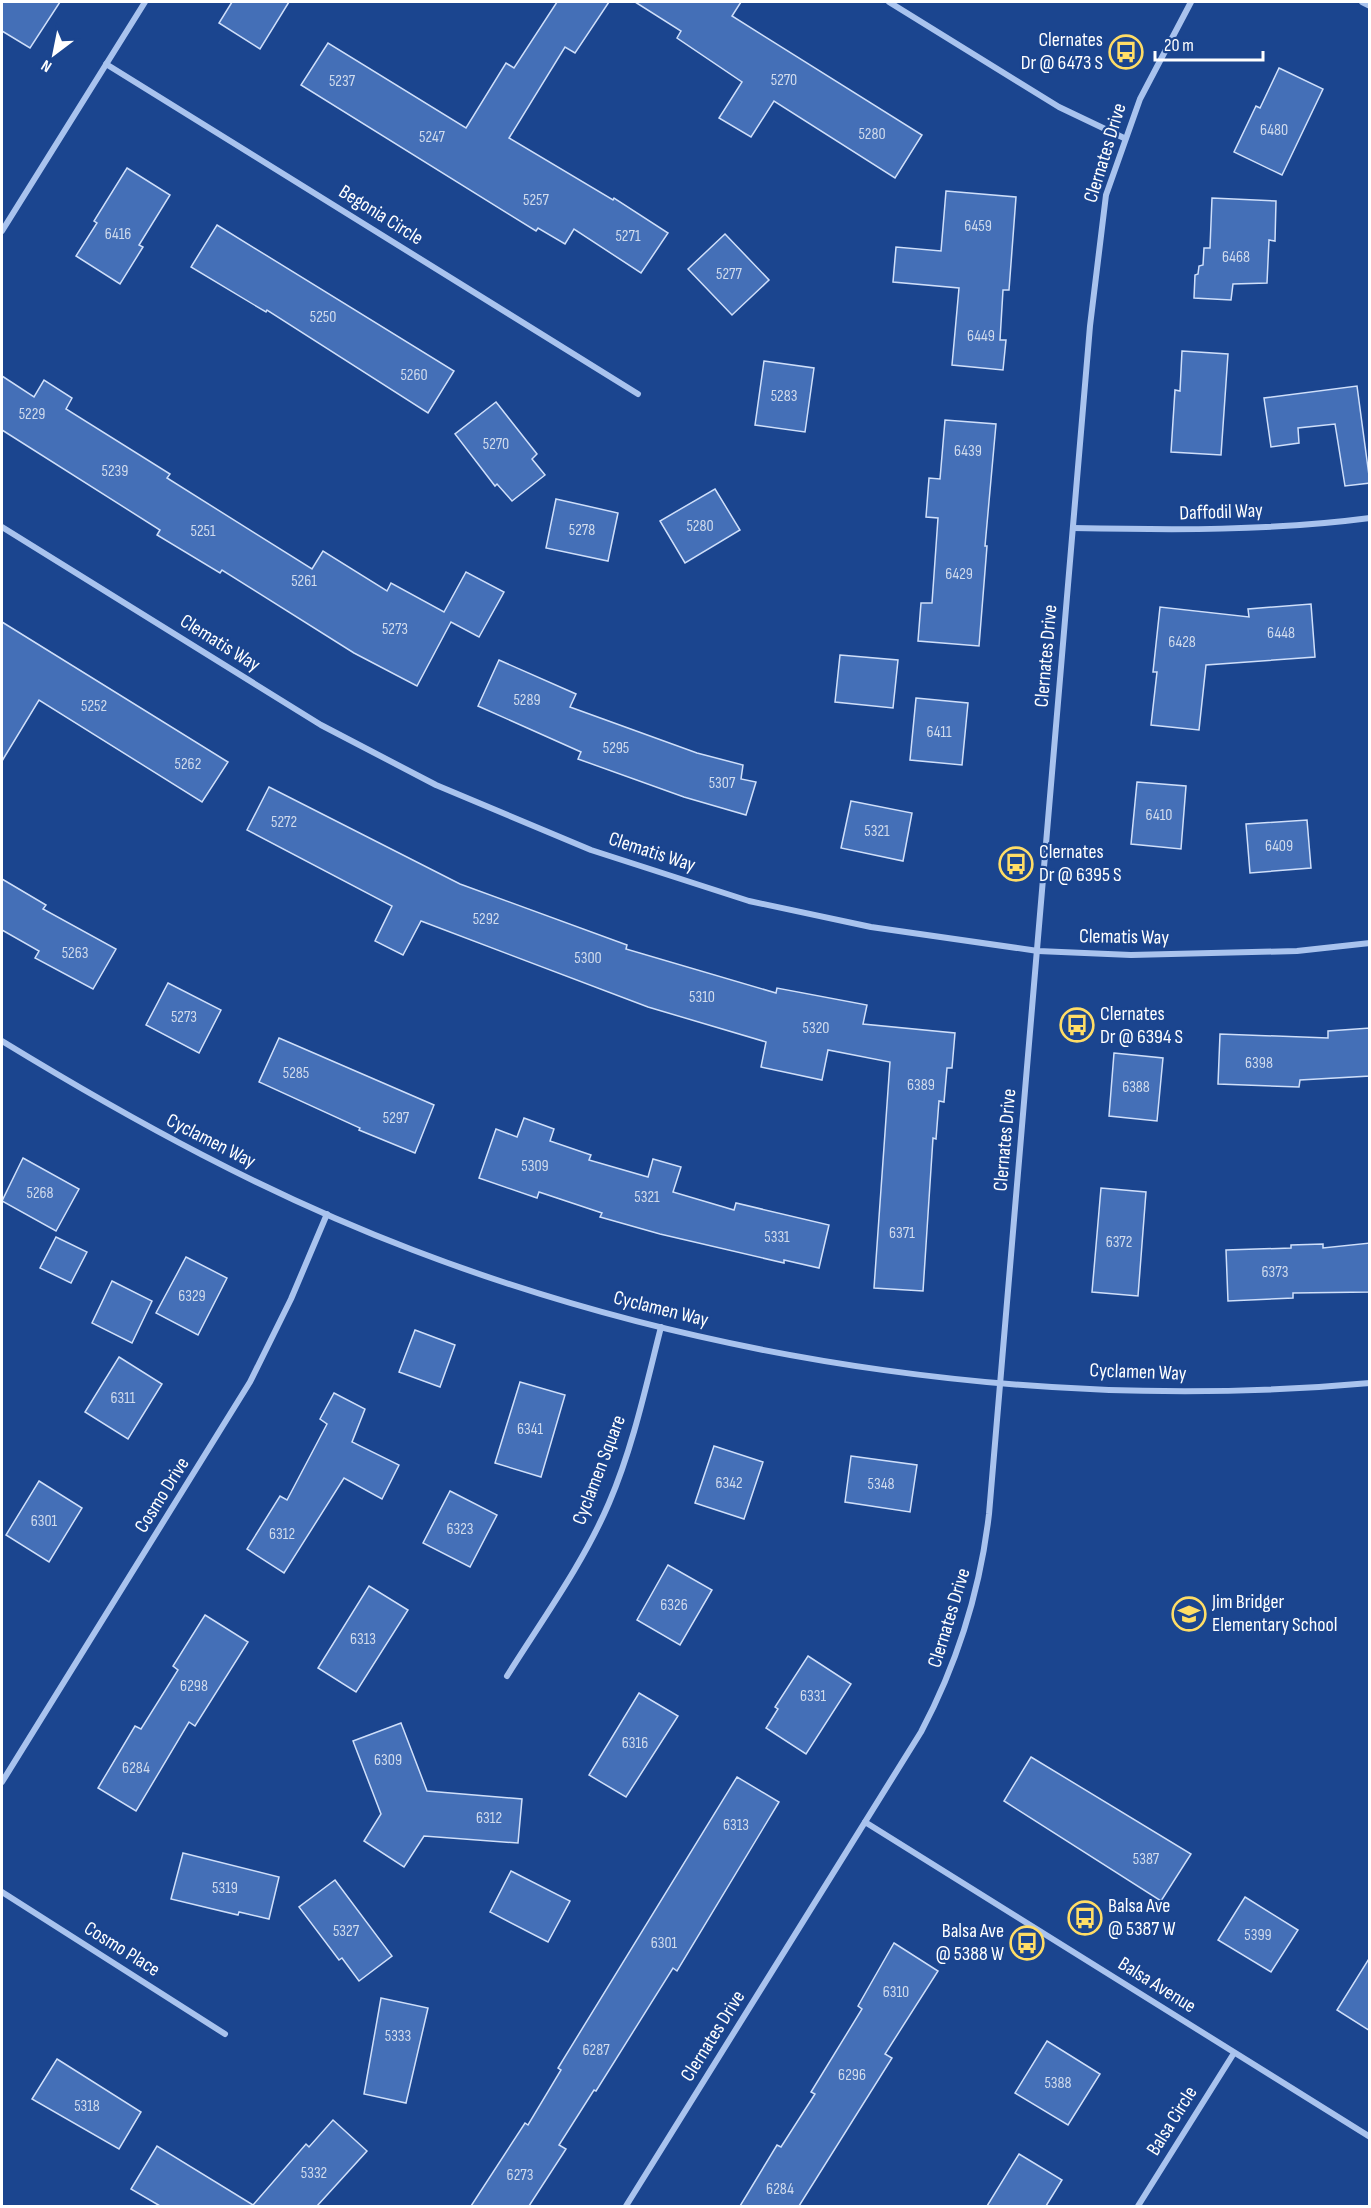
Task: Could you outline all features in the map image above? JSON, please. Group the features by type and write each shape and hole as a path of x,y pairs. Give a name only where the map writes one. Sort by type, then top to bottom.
{"street":[{"path":"2,231 145,2"},
{"path":"889,2 1059,107 1124,138"},
{"name":"Clernates Drive","path":"626,2206 921,1732 953,1666 966,1630 984,1554 1001,1381 1073,528 1106,195 1124,138 1160,57 1191,2"},
{"path":"1362,2 1370,6"},
{"name":"Begonia Circle","path":"106,64 638,394"},
{"name":"Daffodil Way","path":"1073,528 1204,531 1370,518"},
{"name":"Clematis Way","path":"2,527 321,725 436,785 591,850 749,901 871,927 1038,951 1131,955 1297,951 1370,943"},
{"name":"Cyclamen Way","path":"2,1041 145,1126 235,1173 327,1214 410,1249 493,1279 661,1327 810,1359 884,1370 1001,1381 1170,1391 1370,1383"},
{"name":"Cosmo Drive","path":"2,1782 245,1391 272,1341 327,1214"},
{"name":"Cyclamen Square","path":"507,1677 576,1566 609,1503 635,1429 661,1327"},
{"name":"Balsa Avenue","path":"865,1822 1370,2137"},
{"name":"Cosmo Place","path":"2,1892 225,2034"},
{"name":"Balsa Circle","path":"1138,2206 1234,2053"}],"building":[{"path":"2,2 60,2 30,48 2,31"},
{"path":"232,2 289,2 260,49 219,23"},
{"path":"557,2 609,2 575,53 565,47 509,138 613,200 614,198 668,233 641,273 574,229 565,244 538,228 536,231 301,85 328,43 466,128 506,63 514,68"},
{"path":"635,2 741,2 732,16 922,135 895,178 774,101 751,137 719,118 742,82 677,38 681,31"},
{"path":"1279,68 1323,89 1282,175 1234,152 1256,106 1260,108"},
{"path":"127,168 170,195 139,245 143,247 120,284 76,256 97,223 94,221"},
{"path":"946,191 1016,197 1009,290 1003,290 1000,340 1006,340 1003,370 952,365 959,288 893,282 896,247 941,251"},
{"path":"1212,198 1276,201 1275,241 1269,240 1267,283 1233,284 1231,300 1194,298 1195,275 1198,274 1199,266 1203,265 1204,248 1210,248"},
{"path":"217,225 454,371 428,413 267,310 266,312 191,267"},
{"path":"725,234 769,280 732,315 688,269"},
{"path":"1182,351 1228,354 1221,455 1171,452 1175,390 1180,391"},
{"path":"764,361 814,368 805,432 755,425"},
{"path":"2,376 34,397 44,380 72,398 66,409 170,474 167,478 312,569 323,551 387,591 391,583 444,612 466,572 504,592 479,637 451,622 417,686 354,653 222,570 220,573 157,535 160,530 2,430"},
{"path":"1357,386 1370,483 1345,486 1335,424 1298,428 1299,443 1271,447 1264,398"},
{"path":"496,402 537,454 532,459 545,475 512,501 497,484 495,486 455,434"},
{"path":"945,420 996,424 979,646 918,641 921,603 932,603 938,518 926,517 929,478 940,479"},
{"path":"715,489 740,530 685,563 660,521"},
{"path":"556,499 618,513 608,561 546,548"},
{"path":"1311,604 1315,657 1206,665 1199,730 1151,725 1157,672 1153,672 1160,607 1249,617 1248,609"},
{"path":"2,622 228,762 202,802 39,700 2,761"},
{"path":"840,655 898,660 893,708 835,702"},
{"path":"499,660 576,694 570,707 697,753 743,765 741,779 756,782 746,815 684,797 578,759 581,752 478,706"},
{"path":"916,698 968,703 962,765 910,760"},
{"path":"1137,782 1186,786 1181,849 1131,844"},
{"path":"269,787 460,884 627,945 626,949 776,993 777,988 867,1005 863,1024 955,1033 952,1068 947,1068 944,1102 939,1101 936,1139 933,1138 923,1291 874,1288 890,1062 828,1050 822,1080 761,1067 766,1042 648,1007 421,921 403,955 375,941 392,906 247,830"},
{"path":"851,801 912,813 903,861 841,848"},
{"path":"1307,820 1311,868 1250,873 1246,824"},
{"path":"2,879 46,905 43,909 116,949 93,989 35,958 39,951 2,930"},
{"path":"168,983 221,1010 199,1053 146,1025"},
{"path":"1370,1028 1370,1076 1300,1080 1299,1087 1218,1084 1220,1034 1328,1038 1328,1031"},
{"path":"279,1038 434,1105 415,1153 359,1130 360,1128 259,1082"},
{"path":"1114,1053 1163,1058 1157,1121 1109,1116"},
{"path":"524,1118 554,1129 550,1141 591,1155 589,1160 648,1177 653,1159 681,1167 673,1192 734,1210 736,1203 829,1225 819,1268 784,1260 784,1263 660,1234 600,1217 602,1213 539,1192 537,1198 479,1178 496,1129 517,1137"},
{"path":"23,1158 79,1189 56,1231 2,1201"},
{"path":"1101,1188 1146,1192 1138,1296 1092,1292"},
{"path":"56,1237 87,1252 71,1283 40,1268"},
{"path":"1370,1243 1370,1292 1293,1293 1293,1298 1228,1301 1226,1250 1291,1248 1291,1245 1323,1244 1323,1248"},
{"path":"186,1257 227,1278 198,1335 156,1313"},
{"path":"112,1281 152,1301 132,1343 92,1323"},
{"path":"415,1330 455,1345 440,1387 399,1372"},
{"path":"119,1357 162,1384 128,1439 85,1412"},
{"path":"520,1382 565,1395 541,1477 495,1463"},
{"path":"334,1393 365,1409 352,1442 399,1465 382,1499 344,1478 284,1573 247,1549 280,1496 287,1500 327,1424 320,1419"},
{"path":"714,1446 763,1462 744,1519 695,1503"},
{"path":"851,1456 917,1465 910,1512 845,1502"},
{"path":"39,1481 82,1508 49,1562 6,1535"},
{"path":"450,1491 497,1515 470,1567 423,1543"},
{"path":"668,1565 712,1590 680,1645 637,1620"},
{"path":"369,1586 408,1610 356,1692 318,1668"},
{"path":"205,1615 248,1642 195,1726 189,1722 136,1811 98,1788 135,1726 141,1729 178,1670 173,1666"},
{"path":"808,1656 851,1684 806,1754 766,1728 778,1709 775,1707"},
{"path":"639,1693 678,1716 626,1797 589,1775"},
{"path":"401,1723 427,1791 522,1799 518,1843 424,1836 404,1867 364,1841 381,1814 353,1741"},
{"path":"1031,1757 1191,1854 1161,1901 1004,1801"},
{"path":"737,1777 779,1802 677,1971 673,1968 596,2091 594,2090 559,2145 566,2149 529,2206 471,2206 525,2123 528,2125 561,2070 558,2068"},
{"path":"183,1853 279,1877 269,1919 239,1912 238,1915 171,1899"},
{"path":"511,1871 570,1901 548,1942 490,1912"},
{"path":"335,1880 392,1956 359,1981 342,1958 339,1960 299,1907"},
{"path":"1245,1897 1298,1930 1271,1972 1218,1940"},
{"path":"894,1943 938,1971 885,2054 892,2058 799,2206 740,2206 777,2145 781,2147 815,2094 811,2092 862,2009 858,2006"},
{"path":"1370,1957 1370,2031 1337,2010"},
{"path":"381,1998 428,2008 406,2103 364,2094"},
{"path":"1047,2041 1100,2074 1068,2125 1015,2093"},
{"path":"57,2059 141,2112 119,2149 32,2099"},
{"path":"333,2120 367,2151 317,2206 160,2206 131,2189 157,2146 253,2205 306,2144 309,2147"},
{"path":"1019,2154 1062,2180 1046,2206 987,2206"}],"place":[{"name":"Clernates Dr @ 6473 S","path":"1126,52"},
{"name":"Clernates Dr @ 6395 S","path":"1016,864"},
{"name":"Clernates Dr @ 6394 S","path":"1077,1025"},
{"name":"Jim Bridger Elementary School","path":"1189,1614"},
{"name":"Balsa Ave @ 5387 W","path":"1085,1918"},
{"name":"Balsa Ave @ 5388 W","path":"1027,1943"}]}
